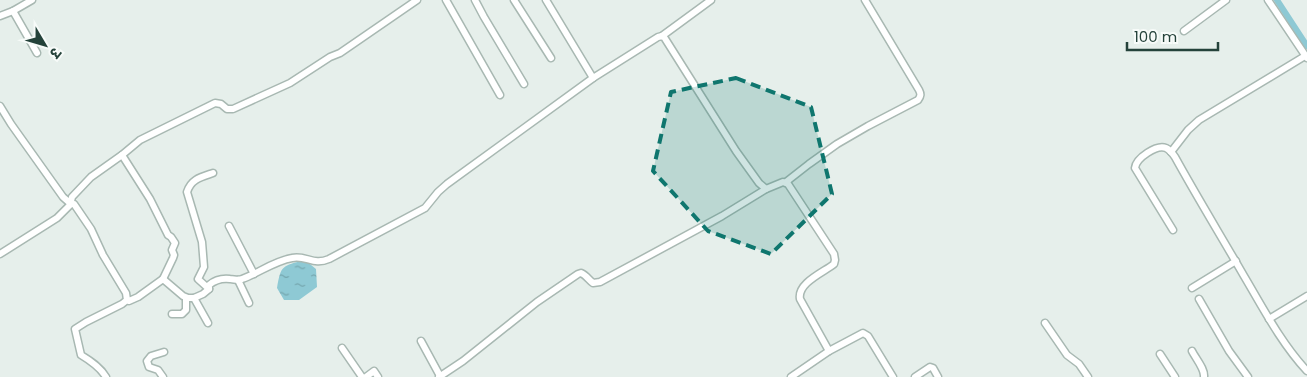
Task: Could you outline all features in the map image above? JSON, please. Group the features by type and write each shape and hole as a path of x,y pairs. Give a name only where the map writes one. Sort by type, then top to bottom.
{"street":[{"path":"0,16 32,0"},
{"path":"0,254 57,218 71,204 72,197 86,183 145,136 212,105 218,103 227,110 234,109 290,83 330,57 340,53 417,0"},
{"path":"446,0 500,96"},
{"path":"475,0 524,84"},
{"path":"514,0 551,58"},
{"path":"546,0 593,78"},
{"path":"163,279 186,298 194,298 206,293 209,290 208,286 220,279 238,280 277,262 294,257 315,262 324,261 420,211 429,204 438,192 453,180 593,78 654,39 662,36 711,0"},
{"path":"421,340 440,377 537,302 578,274 584,274 593,283 600,282 779,183 786,182 825,152 868,126 918,100 921,94 919,90 865,0"},
{"path":"1184,31 1226,0"},
{"path":"1171,152 1188,130 1199,120 1306,57 1268,0"},
{"path":"13,11 37,53"},
{"path":"662,36 666,39 736,151 766,190"},
{"path":"0,106 63,198 74,204 91,229 103,255 126,293 127,300"},
{"path":"1173,230 1135,168 1138,160 1151,151 1162,148 1166,148 1171,152 1269,319 1307,371"},
{"path":"106,377 93,363 81,355 75,328 127,300 138,297 163,279 174,258 172,250 175,243 168,235 150,200 122,155"},
{"path":"209,290 198,279 204,266 202,242 187,192 195,180 213,173"},
{"path":"786,182 834,254 834,264 816,276 799,294 829,351"},
{"path":"229,226 254,274"},
{"path":"1192,288 1236,262"},
{"path":"238,280 249,303"},
{"path":"1269,319 1307,296"},
{"path":"172,314 184,312 186,298"},
{"path":"194,298 208,323"},
{"path":"1199,299 1229,352 1248,377"},
{"path":"1045,324 1067,355 1079,364 1088,377"},
{"path":"792,377 829,351 864,333 868,336 893,377"},
{"path":"342,348 364,377 374,371 378,377"},
{"path":"1192,351 1203,371 1204,377"},
{"path":"163,377 158,370 149,367 147,360 151,356 164,352"},
{"path":"1160,354 1175,377"},
{"path":"915,377 933,368 938,377"}],"highlighted area":[{"path":"736,78 811,107 832,194 771,254 708,231 653,171 671,92"}],"water":[{"path":"305,260 316,269 317,287 299,300 284,300 277,288 282,271 287,265"}],"waterway":[{"path":"1277,0 1307,46"}]}
